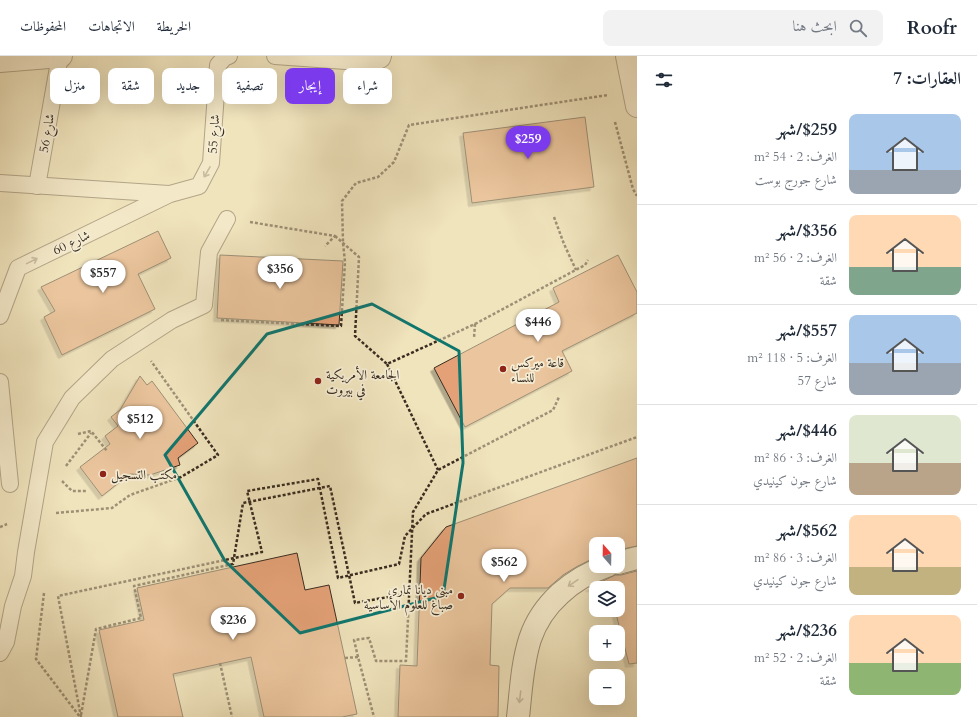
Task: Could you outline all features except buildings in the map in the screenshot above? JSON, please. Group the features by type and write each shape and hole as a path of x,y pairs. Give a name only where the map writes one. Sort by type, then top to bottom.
{"street":[{"path":"0,61 60,56"},
{"path":"627,56 637,106"},
{"path":"625,561 637,558"},
{"path":"518,717 525,662 530,638 554,599 571,584 590,573"}],"lane":[{"name":"شارع 56","path":"37,186 60,56"},
{"name":"شارع 55","path":"170,194 199,186 211,163 218,65 225,57 229,56"},
{"path":"275,56 374,63 382,59 383,56"},
{"path":"0,183 170,194"},
{"name":"شارع 60","path":"0,316 18,268 170,194"},
{"path":"0,653 6,642 13,606 23,576 45,442 72,398 112,359 172,320 204,305 209,252 227,219"},
{"path":"0,382 10,484"},
{"path":"0,624 13,606"}],"path":[{"path":"216,320 341,326 346,262 343,243 342,201 356,183 378,177 394,162 409,125 608,95 610,102"},
{"path":"614,117 632,188 637,196"},
{"path":"554,217 576,270"},
{"path":"227,219 335,236 359,256 355,336 387,364 438,470"},
{"path":"326,246 335,236"},
{"path":"387,364 475,324 585,265 588,260"},
{"path":"474,338 475,324"},
{"path":"52,514 112,508 130,494 181,477 218,455 150,360"},
{"path":"374,717 354,640 369,638 376,661 406,661 413,512 438,470 553,410 559,397"},
{"path":"45,442 90,431 107,451"},
{"path":"61,472 91,433"},
{"path":"81,717 58,596 262,552 246,491 318,480 338,578 399,564 405,536 426,514 637,437"},
{"path":"81,717 96,628 141,618 134,586 233,564 243,503 330,486 355,603 410,593"},
{"path":"0,527 7,524"},
{"path":"44,590 36,659 81,717"},
{"path":"345,658 358,657"},
{"path":"220,664 232,717"}],"highlighted area":[{"path":"372,304 459,351 463,463 443,596 300,633 225,561 165,455 267,334"}],"place":[{"name":"قاعة ميركس للنساء","path":"503,369"},
{"name":"الجامعة الأمريكية في بيروت","path":"318,381"},
{"name":"مكتب التسجيل","path":"103,474"},
{"name":"مبنى ديانا تماري صباغ للعلوم الأساسية","path":"461,596"}]}
